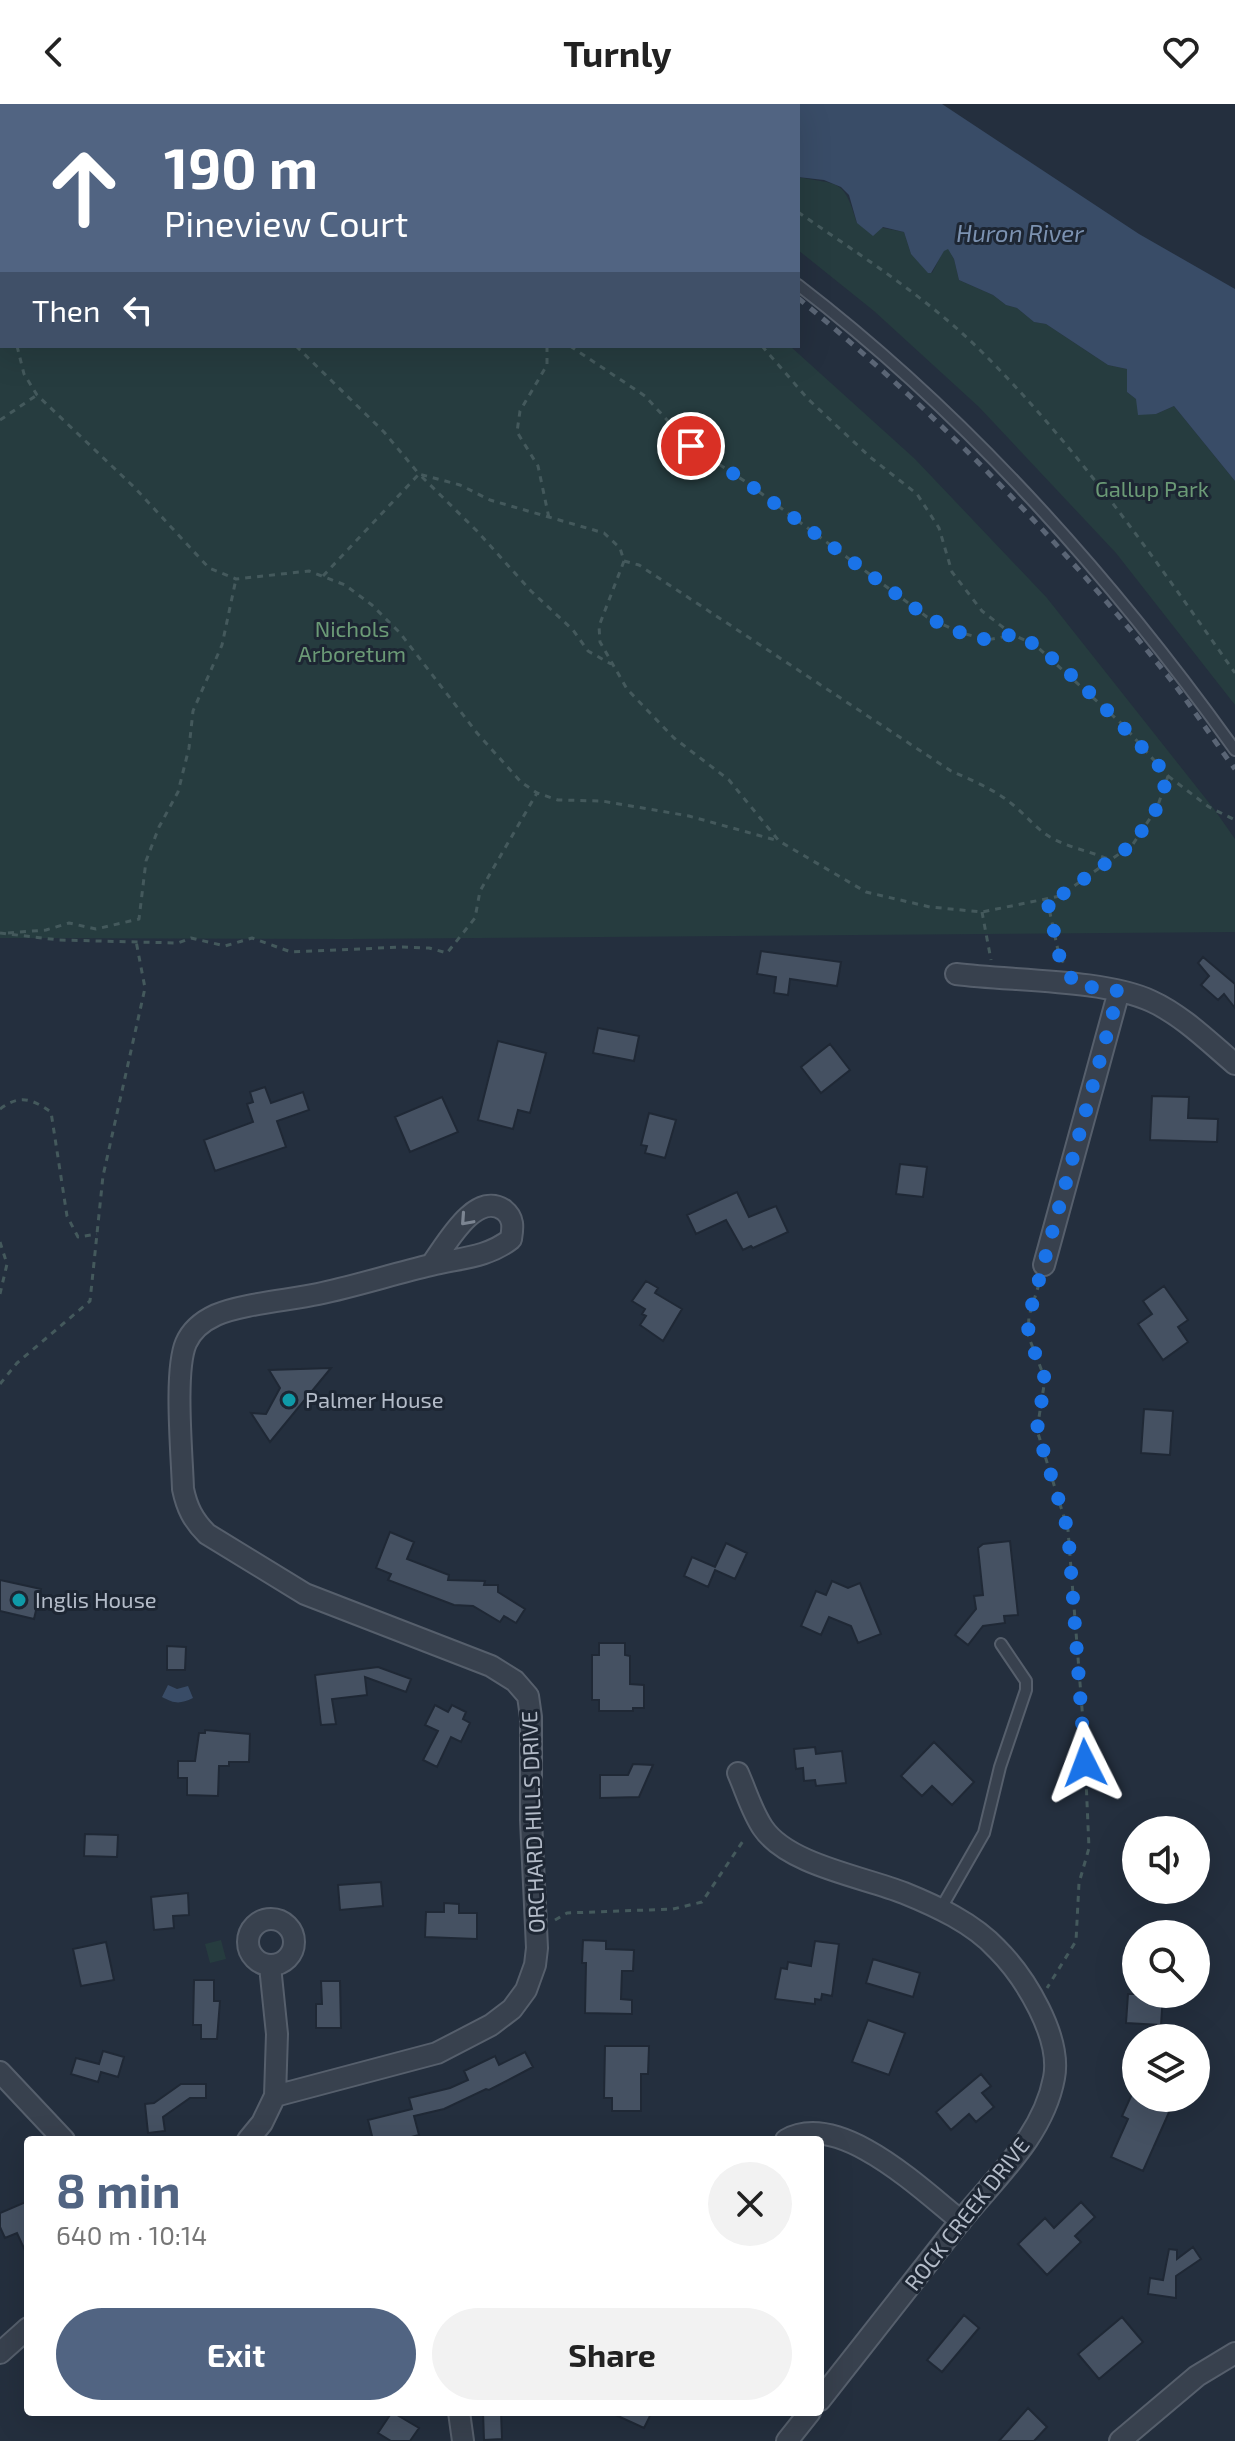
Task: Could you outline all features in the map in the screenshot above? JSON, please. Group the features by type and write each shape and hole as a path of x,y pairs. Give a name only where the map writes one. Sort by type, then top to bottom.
{"street":[{"path":"956,974 1119,991 1154,1002 1235,1064"},
{"path":"1044,1265 1119,991"},
{"name":"ORCHARD HILLS DRIVE","path":"275,2096 437,2053 491,2025 512,2009 526,1990 535,1965 537,1929 528,1696 515,1681 491,1666 305,1594 207,1534 196,1524 187,1508 183,1489 180,1366 186,1342 198,1324 219,1313 386,1279 431,1265"},
{"path":"738,1773 763,1829"},
{"name":"ROCK CREEK DRIVE","path":"763,1829 784,1848 816,1863 904,1893 958,1919 997,1948 1036,2004 1051,2036 1055,2076 1045,2110 1022,2148 824,2395"},
{"path":"251,2136 262,2123 275,2096 277,2034 270,1966"},
{"path":"0,2072 60,2136"},
{"path":"793,2136 818,2134 842,2139 869,2150 961,2221"},
{"path":"0,2353 24,2332"},
{"path":"1120,2441 1197,2376 1235,2353"},
{"path":"460,2416 463,2441"},
{"path":"787,2441 807,2416"}],"lane":[{"path":"800,287 920,389 1029,496 1105,584 1235,750"},
{"path":"940,1910 984,1833 1000,1767 1026,1690 1026,1681 1001,1644"}],"path":[{"path":"800,213 927,305 981,351 1055,430 1134,529 1235,673"},
{"path":"18,348 24,374 37,395 135,488 209,568 236,579 309,571 345,585 372,605 400,633 477,733 521,782 537,793 558,800 602,801 689,816 779,841 866,892 930,907 982,912 1060,896 1133,844 1157,808 1168,776"},
{"path":"298,348 384,432 419,474 477,531 531,591 573,630 588,651 611,664"},
{"path":"547,348 547,365 520,411 517,432 538,466 549,518"},
{"path":"573,348 645,396 691,446 746,482 927,617 959,632 987,640 1013,635"},
{"path":"764,348 808,399 870,457 917,494 939,528 952,572 982,611 1013,635 1034,644 1122,724 1168,776 1209,807 1235,820"},
{"path":"0,420 37,395"},
{"path":"419,474 460,485 490,500 604,533 620,548 624,561 599,626 600,642 611,664 627,689 674,738 729,780 779,841"},
{"path":"323,577 419,474"},
{"path":"624,561 639,565 951,771 984,786 1012,804 1033,826 1048,836 1110,859"},
{"path":"0,933 46,930 69,923 96,929 139,919 146,861 159,827 178,792 189,748 193,711 222,645 236,579"},
{"path":"0,933 59,940 178,943 191,938 225,946 252,938 291,952 403,947 429,948 447,953 475,918 480,891 537,793"},
{"path":"1047,899 1059,955 1075,985"},
{"path":"982,912 995,979"},
{"path":"0,1384 17,1363 90,1301 103,1176 145,988 136,941"},
{"path":"0,1109 12,1100 35,1101 51,1112 67,1216 78,1237 97,1234"},
{"path":"0,1242 7,1264 0,1294"},
{"path":"1036,2004 1076,1941 1079,1883 1089,1848 1084,1734 1068,1530 1037,1430 1045,1379 1028,1335 1029,1316 1044,1265"},
{"path":"537,1929 567,1913 673,1909 702,1902 742,1839 763,1829"}],"green space":[{"name":"Gallup Park","path":"800,177 838,186 848,198 857,223 904,232 911,254 932,273 948,248 959,280 1017,308 1034,322 1046,324 1108,365 1127,369 1127,392 1156,414 1174,406 1235,481 1235,705 1116,553 979,407 874,311 800,252"},
{"name":"Nichols Arboretum","path":"0,348 792,348 915,459 1047,598 1235,839 1235,932 348,939 0,938"},
{"path":"221,1940 226,1959 210,1963 205,1944"}],"water":[{"name":"Huron River","path":"800,104 942,104 1139,234 1235,289 1235,481 1174,406 1156,414 1138,415 1136,399 1127,392 1127,369 1108,365 1046,324 1034,322 1017,308 959,280 948,249 928,273 911,254 904,232 883,227 873,236 857,223 849,195 841,187 824,180 800,177"},
{"path":"168,1685 177,1689 188,1686 193,1698 178,1702 162,1697"}],"building":[{"path":"761,951 841,962 837,986 790,979 788,995 774,993 776,977 757,974"},
{"path":"1203,957 1235,984 1235,1008 1224,994 1218,1000 1201,985 1209,976 1198,963"},
{"path":"598,1028 639,1036 634,1061 593,1053"},
{"path":"498,1041 546,1053 530,1113 518,1110 513,1129 478,1120"},
{"path":"830,1044 850,1070 821,1093 801,1067"},
{"path":"265,1087 271,1103 303,1092 309,1110 277,1121 286,1147 215,1171 204,1140 253,1122 247,1104 253,1102 250,1092"},
{"path":"1152,1096 1189,1097 1188,1118 1218,1119 1217,1142 1150,1140"},
{"path":"442,1097 458,1132 410,1152 395,1117"},
{"path":"649,1113 676,1120 665,1158 645,1153 647,1146 641,1145"},
{"path":"900,1164 927,1167 923,1197 896,1194"},
{"path":"737,1192 749,1217 776,1206 788,1232 743,1250 726,1220 696,1234 687,1215"},
{"path":"646,1281 658,1288 655,1293 682,1309 663,1341 640,1325 646,1316 642,1314 645,1309 632,1301"},
{"path":"1164,1286 1188,1320 1178,1327 1188,1342 1163,1360 1138,1324 1152,1314 1143,1301"},
{"name":"Palmer House","path":"331,1368 270,1442 251,1413 266,1414 280,1388 269,1370"},
{"path":"1144,1409 1173,1411 1170,1455 1141,1453"},
{"path":"390,1532 414,1542 407,1559 449,1575 448,1580 485,1581 484,1585 498,1585 498,1592 525,1609 516,1623 504,1616 500,1622 473,1606 454,1605 388,1580 391,1574 376,1568"},
{"path":"1010,1541 1018,1615 1004,1616 1005,1623 983,1626 968,1645 955,1635 976,1609 974,1596 983,1595 978,1548 983,1544"},
{"path":"726,1543 747,1553 735,1579 715,1570 708,1587 684,1576 692,1557 715,1567"},
{"name":"Inglis House","path":"0,1580 41,1589 34,1619 0,1611"},
{"path":"832,1581 848,1588 860,1583 881,1634 858,1643 851,1626 829,1617 821,1635 801,1626 816,1591 826,1595"},
{"path":"599,1643 625,1643 625,1655 630,1656 630,1684 644,1685 644,1708 599,1711 599,1700 592,1700 592,1655 599,1655"},
{"path":"167,1646 186,1647 185,1670 167,1670"},
{"path":"378,1667 411,1679 406,1692 365,1677 367,1695 332,1699 336,1724 321,1725 315,1675"},
{"path":"435,1705 448,1712 452,1705 466,1712 463,1719 470,1723 461,1742 451,1737 437,1767 423,1760 438,1731 425,1725"},
{"path":"205,1730 250,1734 249,1762 229,1762 229,1766 219,1766 218,1796 187,1795 187,1778 178,1778 178,1761 195,1761 199,1733 205,1733"},
{"path":"934,1742 974,1782 952,1805 932,1786 922,1796 901,1776"},
{"path":"815,1747 816,1754 842,1751 846,1783 816,1786 815,1780 804,1781 803,1768 796,1769 794,1749"},
{"path":"633,1764 653,1765 639,1797 600,1798 600,1775 628,1775"},
{"path":"85,1834 118,1835 117,1857 84,1856"},
{"path":"381,1882 383,1906 340,1910 338,1885"},
{"path":"188,1893 189,1915 173,1916 174,1928 154,1930 151,1897"},
{"path":"444,1903 459,1904 459,1913 477,1913 477,1939 425,1937 426,1912 444,1912"},
{"path":"583,1940 606,1941 606,1949 634,1950 633,1971 622,1971 621,1999 632,2000 632,2014 585,2013"},
{"path":"815,1941 839,1944 832,1996 822,1994 821,2000 815,1999 815,2004 775,1999 781,1968 787,1969 788,1962 811,1966"},
{"path":"106,1942 114,1980 81,1986 73,1949"},
{"path":"873,1959 920,1973 913,1997 866,1983"},
{"path":"194,1980 214,1980 214,2001 220,2001 217,2039 201,2039 201,2025 193,2025"},
{"path":"321,1981 340,1981 341,2028 316,2028 316,2004 322,2004"},
{"path":"1127,2008 1162,2008 1161,2024 1126,2023"},
{"path":"868,2020 905,2033 889,2075 852,2062"},
{"path":"605,2046 649,2046 648,2074 641,2074 641,2111 612,2111 612,2098 604,2098"},
{"path":"103,2051 124,2057 118,2077 101,2072 98,2082 71,2074 76,2058 99,2064"},
{"path":"525,2052 533,2067 444,2109 414,2116 419,2135 372,2136 368,2120 412,2109 409,2098 468,2080 464,2071 495,2056 499,2065"},
{"path":"981,2074 991,2086 982,2093 994,2107 976,2122 969,2114 951,2130 936,2112"},
{"path":"181,2084 206,2084 206,2098 190,2098 163,2117 165,2131 148,2133 145,2104 154,2103"},
{"path":"1124,2112 1169,2112 1143,2171 1111,2157 1128,2119 1122,2116"},
{"path":"1081,2202 1095,2217 1075,2236 1081,2242 1047,2275 1018,2244 1045,2218 1054,2228"},
{"path":"24,2203 24,2248 17,2233 5,2238 0,2227 0,2213"},
{"path":"1193,2247 1201,2259 1176,2276 1176,2298 1148,2294 1150,2278 1163,2280 1169,2249 1177,2250 1177,2259"},
{"path":"964,2315 979,2328 942,2372 927,2360"},
{"path":"1122,2317 1143,2342 1099,2379 1078,2354"},
{"path":"1028,2408 1047,2427 1034,2441 999,2441"},
{"path":"389,2416 399,2416 419,2428 410,2441 391,2441 378,2433"},
{"path":"483,2416 501,2416 502,2439 484,2440"},
{"path":"618,2416 650,2416 644,2428"}],"railway":[{"path":"800,300 946,430 1038,525 1167,675 1235,769"}],"place":[{"name":"Palmer House","path":"289,1400"},
{"name":"Inglis House","path":"19,1600"}],"route":[{"path":"691,446 746,482 927,617 959,632 987,640 1013,635 1034,644 1122,724 1168,776 1157,808 1133,844 1060,896 1047,899 1059,955 1075,985 1119,991 1029,1316 1028,1335 1045,1379 1037,1430 1068,1530 1085,1763"}]}
